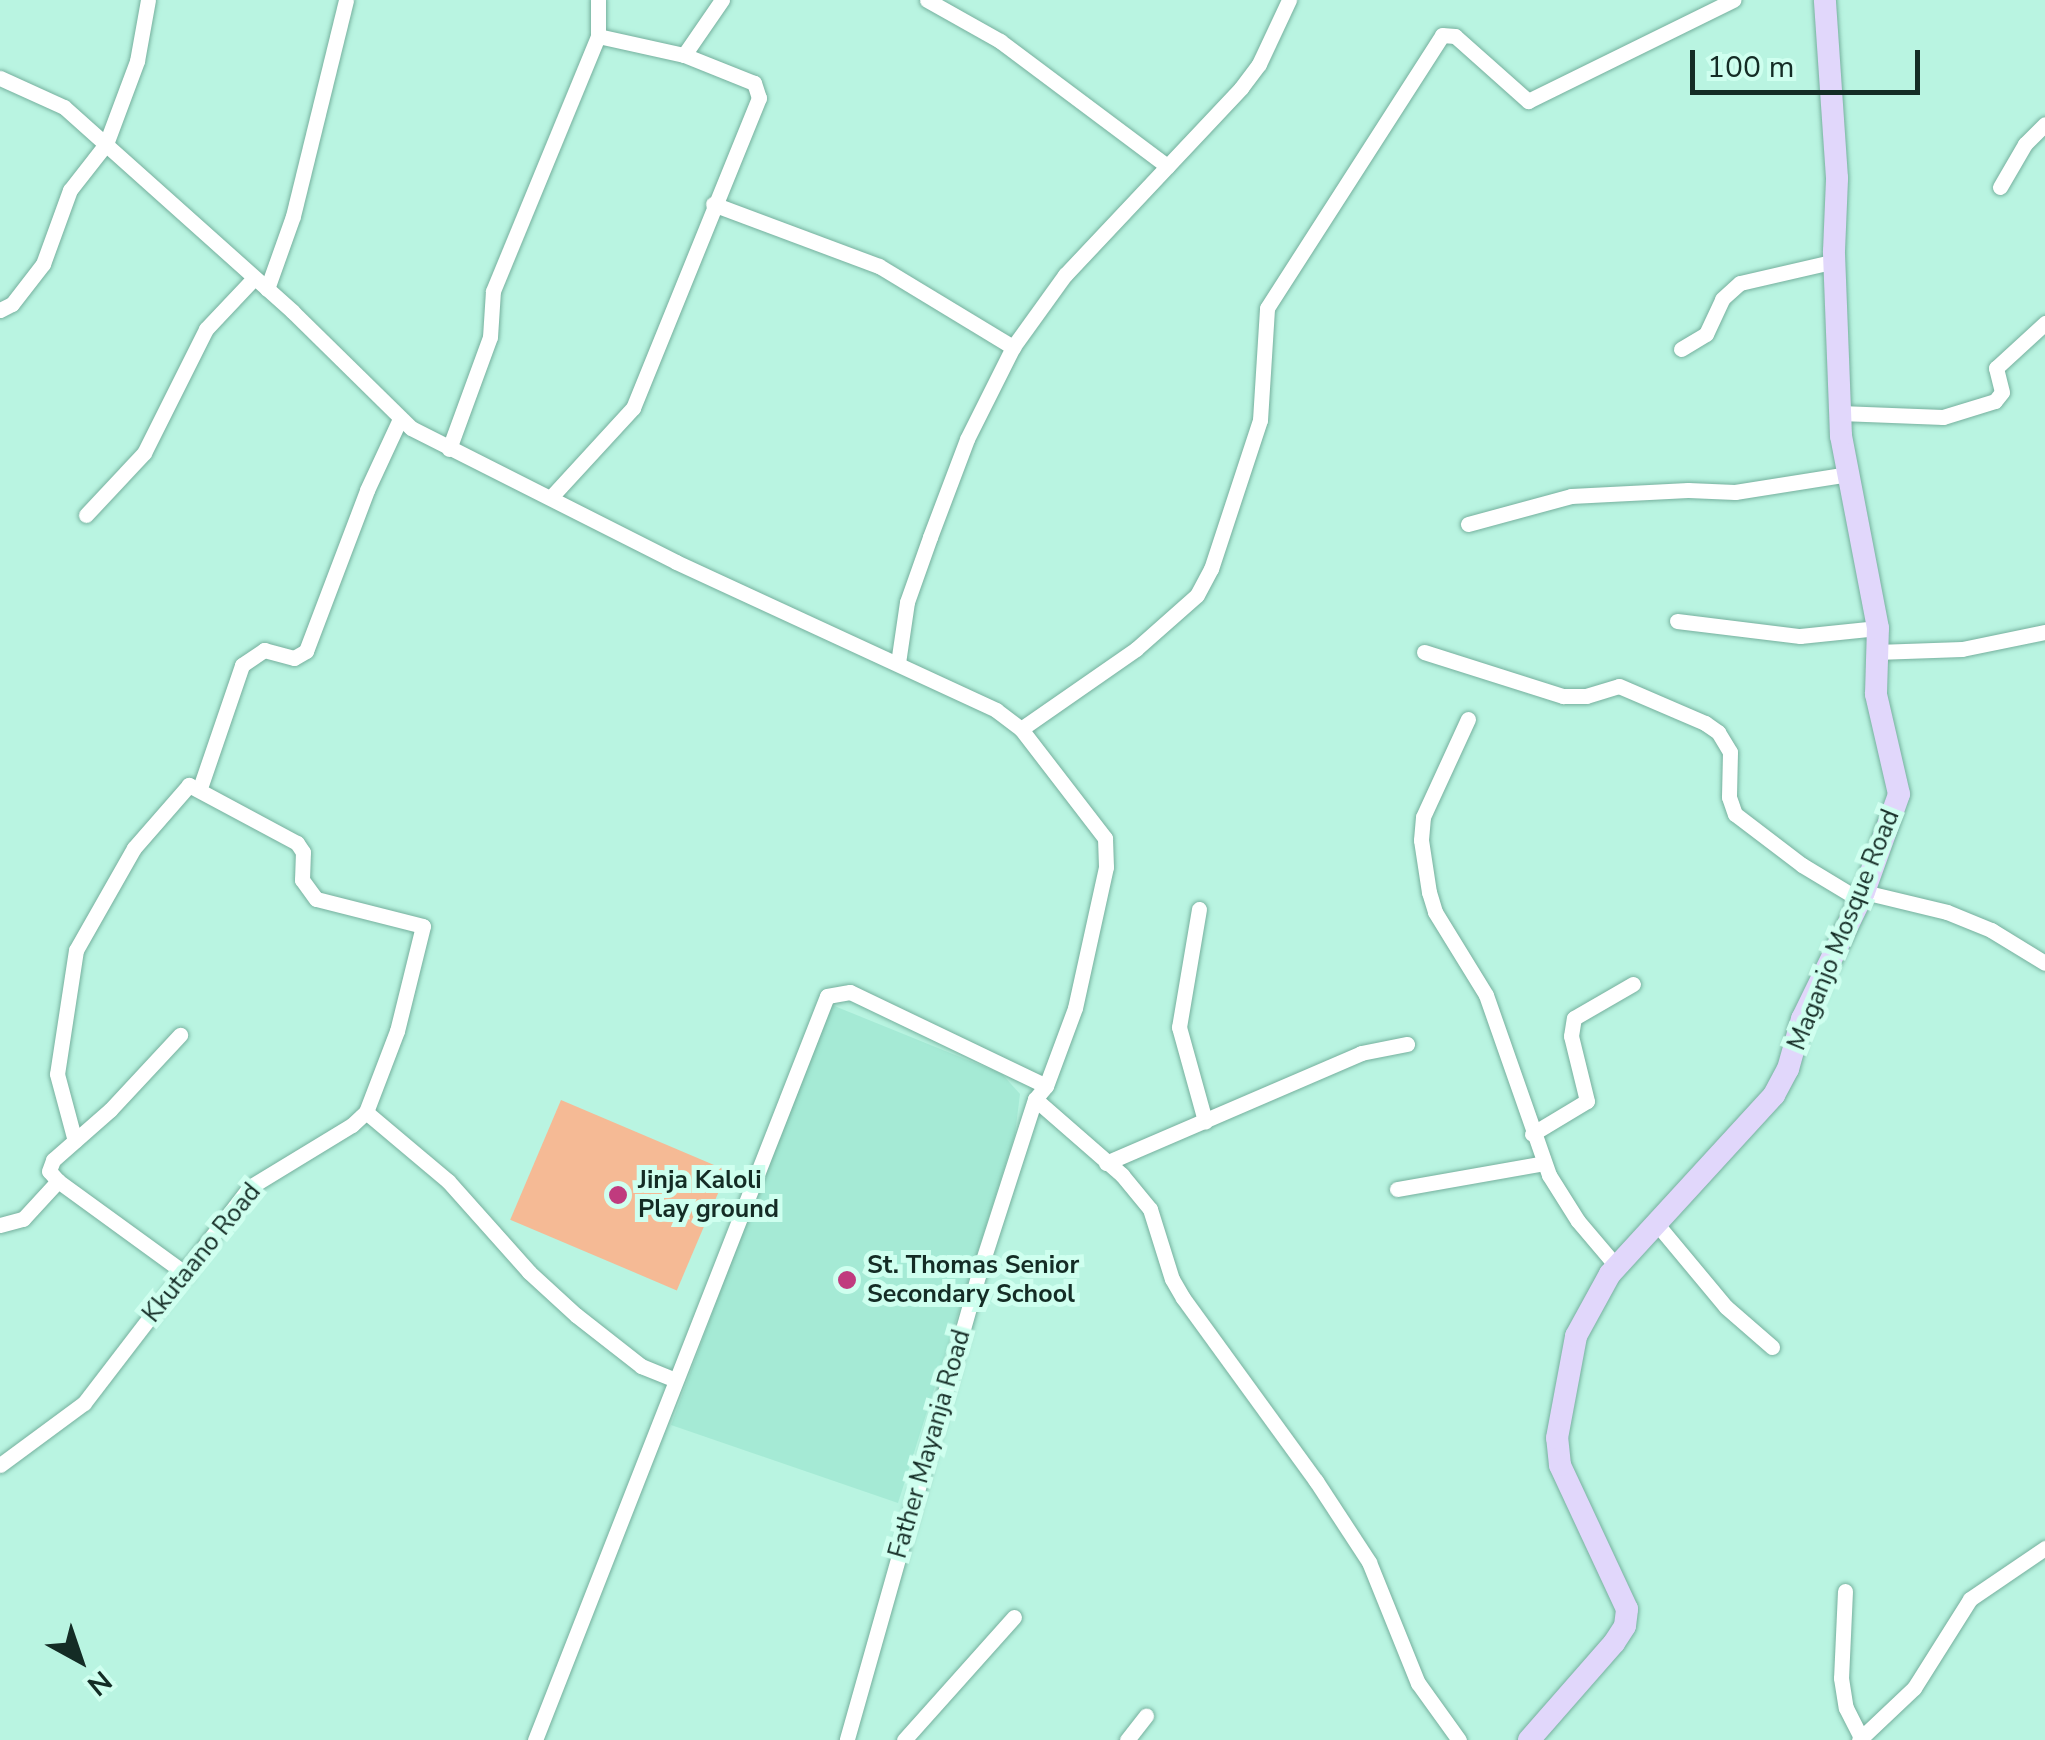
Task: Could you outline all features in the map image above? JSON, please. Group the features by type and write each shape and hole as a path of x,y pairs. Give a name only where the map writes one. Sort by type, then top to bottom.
{"street":[{"path":"0,310 12,304 44,264 70,190 106,144 138,61 148,0"},
{"path":"86,515 144,453 206,329 260,284 294,216 346,0"},
{"path":"448,449 490,337 492,291 598,36 598,0"},
{"path":"684,55 722,0"},
{"path":"927,0 1000,41 1168,166"},
{"path":"898,663 907,602 930,537 967,439 1012,347 1065,275 1260,64 1289,0"},
{"path":"1021,729 1136,650 1197,596 1212,568 1260,420 1266,308 1442,35 1454,36 1528,101 1733,0"},
{"name":"Maganjo Mosque Road","path":"1529,1740 1625,1626 1627,1609 1560,1464 1557,1438 1576,1336 1617,1267 1774,1095 1788,1068 1802,1019 1862,896 1899,794 1876,694 1878,628 1840,413 1835,261 1838,178 1825,0"},
{"path":"552,496 633,408 759,88 684,55 598,36"},
{"name":"Father Mayanja Road","path":"0,78 64,107 260,284 400,418 448,449 517,485 552,496 676,562 996,710 1021,729 1095,822 1108,853 1075,1008 1040,1092 968,1310 847,1740"},
{"path":"2000,186 2025,144 2045,124"},
{"path":"714,204 879,266 1012,347"},
{"path":"1681,349 1706,334 1722,299 1740,284 1835,261"},
{"path":"1840,413 1943,417 1995,401 2002,392 1996,368 2045,323"},
{"path":"200,788 242,665 264,650 294,658 306,650 367,490 400,418"},
{"path":"1468,524 1570,496 1688,490 1735,492 1849,474"},
{"path":"1677,622 1800,636 1878,628"},
{"path":"1876,652 1962,649 2045,632"},
{"path":"1424,652 1563,696 1586,696 1619,686 1705,723 1718,732 1730,752 1729,797 1735,814 1802,865 1862,896 1947,912 1991,930 2045,963"},
{"path":"1468,719 1423,817 1424,868 1435,912 1486,994 1544,1164 1578,1221 1617,1267"},
{"path":"75,1141 57,1074 76,950 134,848 183,789 190,785 200,788 297,844 303,852 302,880 316,899 423,926 397,1031 366,1112 448,1181 530,1272 576,1315 641,1366 675,1380"},
{"path":"1199,909 1178,1027 1205,1121"},
{"path":"1532,1134 1587,1101 1572,1036 1574,1018 1633,984"},
{"path":"535,1740 813,1024 827,996 837,991 850,992 924,1024 1040,1092 1150,1209 1172,1279 1183,1298 1316,1481 1368,1562 1418,1683 1460,1740"},
{"path":"180,1035 50,1165 49,1171 186,1274"},
{"path":"1106,1163 1361,1052 1408,1044"},
{"name":"Kkutaano Road","path":"0,1465 84,1403 250,1187 352,1126 366,1112"},
{"path":"1397,1190 1544,1164"},
{"path":"0,1225 23,1219 58,1181"},
{"path":"1656,1223 1726,1307 1772,1347"},
{"path":"1845,1591 1841,1678 1846,1708 1860,1739 1914,1688 1970,1599 2045,1548"},
{"path":"904,1740 1014,1617"},
{"path":"1127,1740 1146,1716"}],"shaded area":[{"name":"St. Thomas Senior Secondary School","path":"827,1003 1002,1074 1020,1094 1015,1134 898,1503 671,1425"},
{"name":"Jinja Kaloli Play ground","path":"561,1100 728,1171 677,1290 510,1220"}],"place":[{"name":"Jinja Kaloli Play ground","path":"618,1195"},
{"name":"St. Thomas Senior Secondary School","path":"847,1280"}]}
